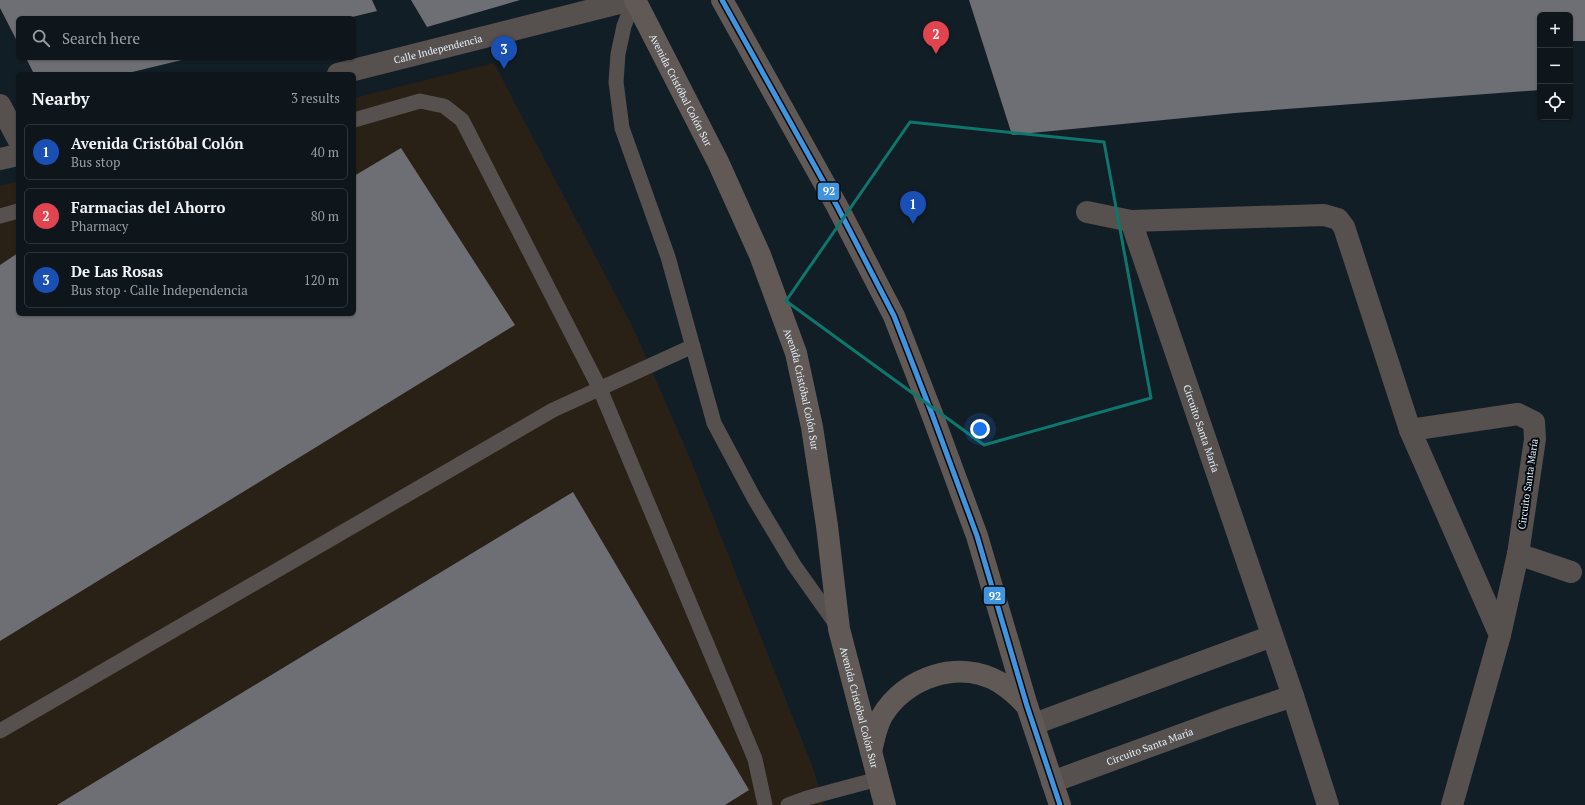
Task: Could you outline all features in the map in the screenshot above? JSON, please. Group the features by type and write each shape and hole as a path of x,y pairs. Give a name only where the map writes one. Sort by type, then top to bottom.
{"main road":[{"name":"Avenida Cristóbal Colón Sur","path":"634,0 718,162 760,255 796,353 812,427 839,629 885,805"},
{"path":"722,0 837,206 894,316 977,536 1060,805"},
{"path":"871,752 875,733 882,716 893,701 907,688 923,679 941,673 961,672 980,674 998,681 1014,692 1031,715"}],"street":[{"name":"Calle Independencia","path":"346,72 631,0"},
{"path":"0,105 16,135"},
{"path":"0,159 16,155"},
{"path":"1087,212 1131,221 1324,215 1338,219 1344,227 1410,430 1500,635"},
{"name":"Circuito Santa María","path":"1131,221 1293,696 1328,805"},
{"name":"Circuito Santa María","path":"1410,430 1518,414 1534,422 1535,439 1518,554 1500,635 1452,805"},
{"path":"1518,554 1571,572"},
{"path":"1031,715 1272,636"},
{"name":"Circuito Santa María","path":"1052,782 1227,718 1293,696"}],"lane":[{"path":"634,0 624,26 618,54 616,82 622,128 668,257 714,423 733,461 794,565 839,629"},
{"path":"356,119 420,100 444,106 462,120 600,389 755,759 765,805"},
{"path":"0,216 16,212"},
{"path":"0,731 553,410 693,346"},
{"path":"788,805 807,798 878,779"}],"highlighted area":[{"path":"910,122 1104,142 1151,398 984,445 786,301"}],"shaded area":[{"path":"494,63 634,330 689,456 813,768 824,805 0,805 0,186 16,182 16,316 356,316 356,98"}],"building":[{"path":"0,0 372,0 377,11 356,16 16,16 16,39 0,8"},
{"path":"411,0 520,0 427,27"},
{"path":"969,0 1585,0 1585,41 1573,41 1573,12 1537,12 1537,90 1235,113 1012,135"},
{"path":"27,60 182,60 132,72 33,72"},
{"path":"401,148 515,325 0,641 0,265 16,254 16,316 356,316 356,175"},
{"path":"573,492 749,790 725,805 57,805"}],"transit line":[{"name":"92","path":"722,0 837,206 894,316 977,536 1027,706 1060,805"}],"place":[{"name":"Farmacias del Ahorro","path":"936,54"},
{"name":"De Las Rosas","path":"504,69"},
{"name":"Avenida Cristóbal Colón","path":"913,224"}]}
